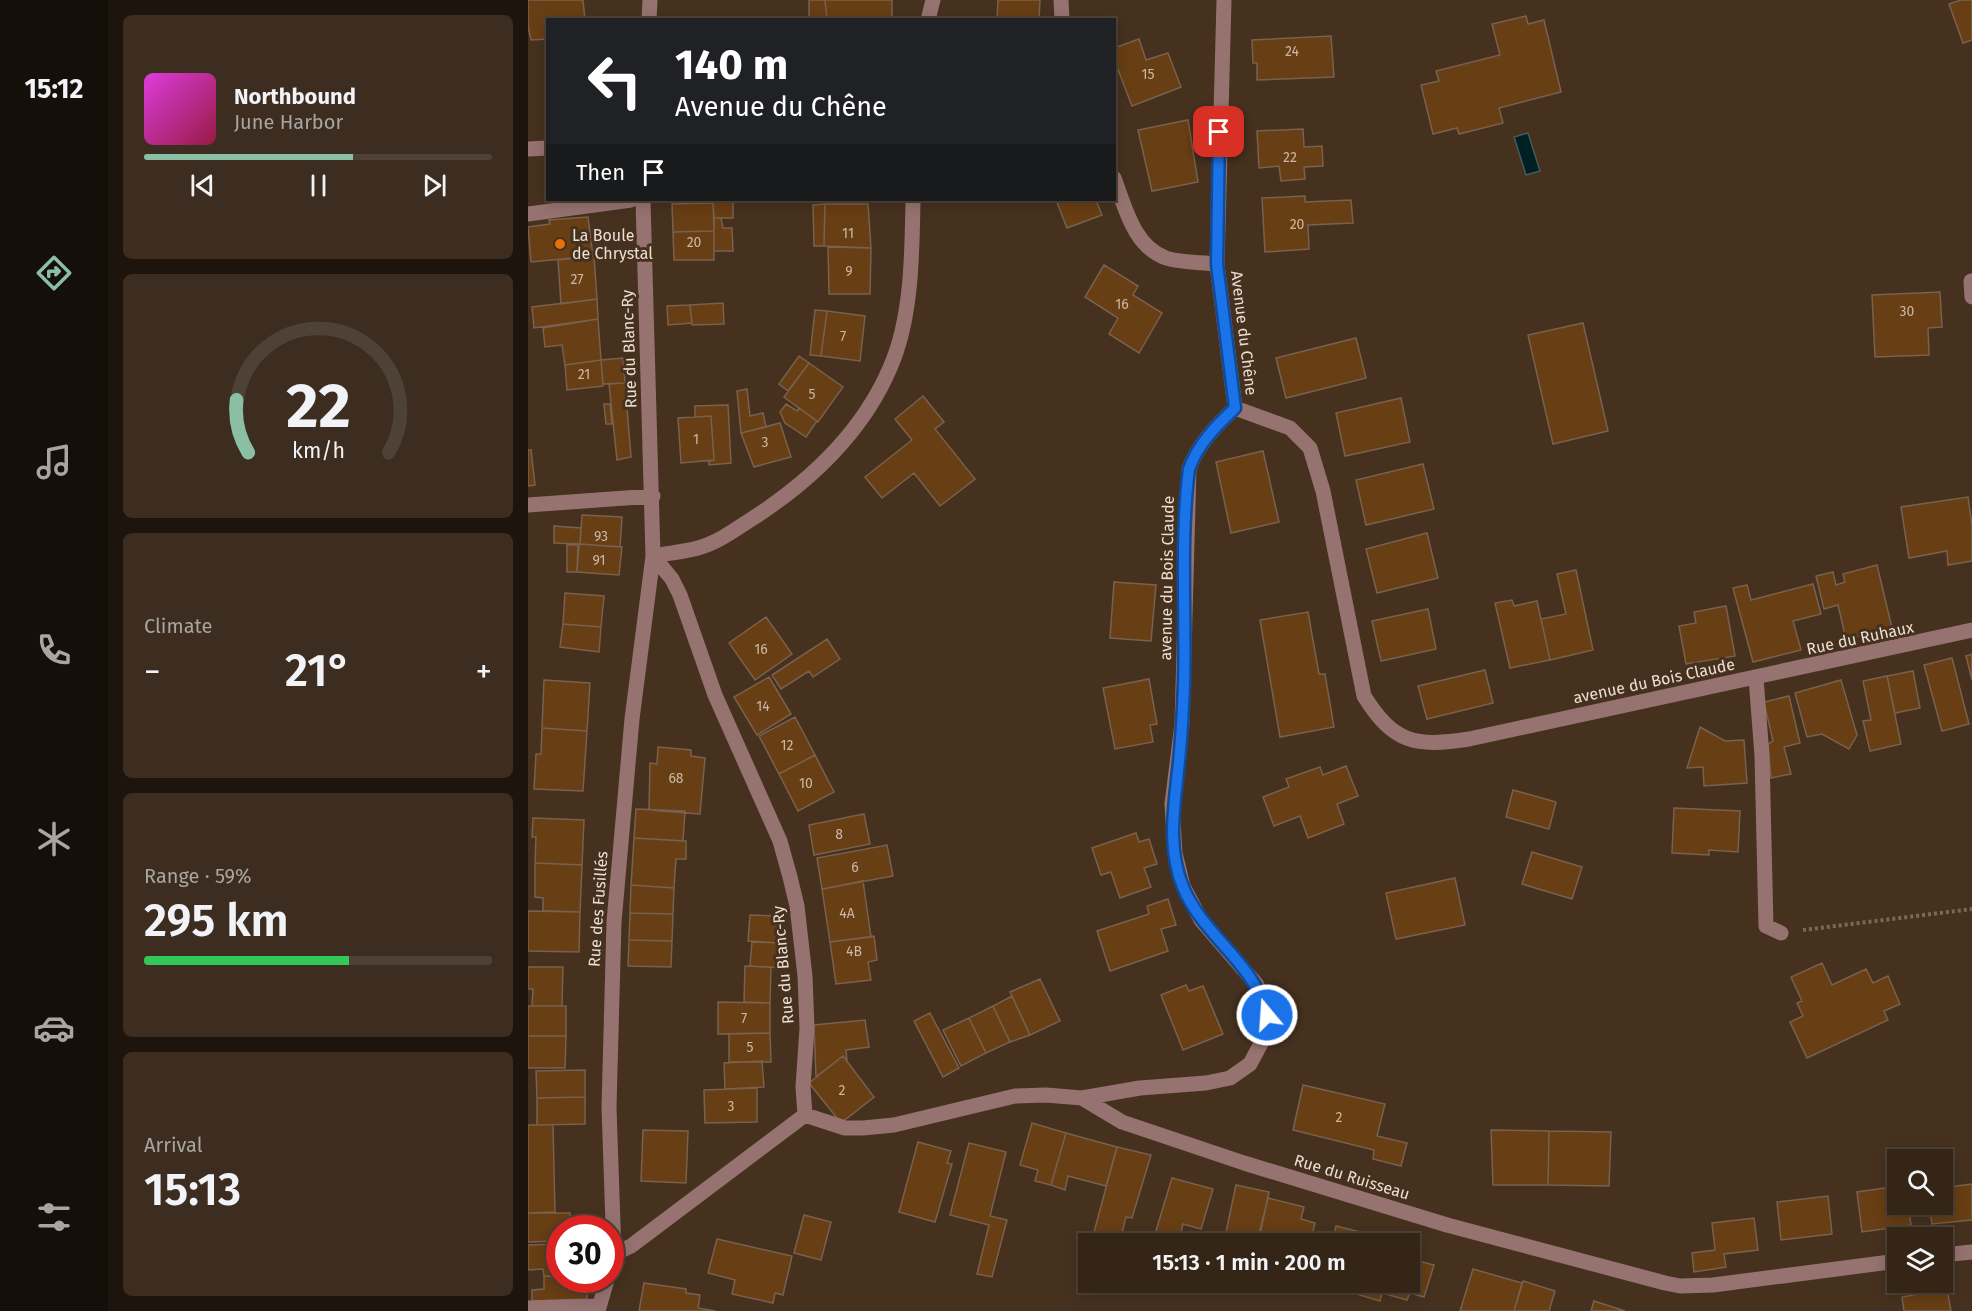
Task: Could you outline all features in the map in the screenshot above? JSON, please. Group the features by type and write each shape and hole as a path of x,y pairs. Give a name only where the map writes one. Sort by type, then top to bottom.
{"street":[{"path":"649,18 650,0"},
{"path":"928,18 933,0"},
{"path":"1060,0 1062,18"},
{"name":"Avenue du Chêne","path":"1224,0 1217,264 1235,408"},
{"path":"528,149 546,148"},
{"name":"Avenue du Chêne","path":"1116,183 1132,227 1145,243 1165,257 1217,264"},
{"path":"528,214 624,201"},
{"name":"Rue du Blanc-Ry","path":"643,201 653,556 672,579 680,596 715,695 780,841 790,877 797,906 805,976 807,1028 803,1087 806,1115"},
{"path":"653,556 700,548 749,521 802,484 853,429 884,381 895,356 908,292 913,201"},
{"path":"1971,281 1972,297"},
{"name":"avenue du Bois Claude","path":"1082,1098 1140,1088 1206,1083 1230,1077 1250,1064 1266,1034 1267,1015 1257,985 1195,910 1183,886 1173,837 1172,804 1182,724 1189,469 1202,444 1235,408 1290,428 1310,448 1323,490 1364,696 1382,722 1404,737 1436,744 1468,739 1756,678"},
{"path":"528,506 653,496"},
{"name":"Rue des Fusillés","path":"611,1215 609,1107 614,922 632,719 653,556"},
{"name":"Rue du Ruhaux","path":"1756,678 1972,630"},
{"path":"1756,678 1762,756 1766,926 1780,933"},
{"name":"Rue du Ruisseau","path":"806,1115 845,1128 863,1128 894,1125 1015,1096 1046,1095 1082,1098 1122,1122 1222,1157 1447,1225 1665,1283 1680,1286 1713,1285 1887,1262"},
{"path":"624,1251 806,1115"},
{"path":"1953,1254 1972,1252"},
{"path":"528,1308 598,1308 603,1293"}],"path":[{"path":"1780,933 1972,909"}],"water":[{"path":"1528,133 1540,171 1526,175 1514,137"}],"building":[{"path":"528,0 583,0 585,18 546,18 546,39 531,40 528,26"},
{"path":"809,0 825,0 827,18 809,18"},
{"path":"825,0 892,0 892,18 827,18"},
{"path":"998,0 1040,0 1039,18 997,18"},
{"path":"1961,0 1972,0 1972,40 1963,43 1949,4"},
{"path":"1526,16 1528,24 1544,20 1561,92 1499,108 1503,123 1459,134 1457,128 1433,134 1421,85 1439,81 1436,71 1500,55 1492,24"},
{"path":"1331,36 1334,77 1257,80 1257,63 1253,63 1252,40"},
{"path":"1139,39 1146,60 1168,53 1181,87 1132,106 1116,64 1116,47"},
{"path":"1188,120 1198,182 1152,191 1138,130"},
{"path":"1303,129 1304,147 1322,146 1323,166 1304,167 1305,179 1281,181 1279,166 1259,168 1257,131"},
{"path":"1305,196 1305,202 1351,200 1353,223 1308,225 1309,249 1265,252 1262,198"},
{"path":"709,201 733,201 733,218 714,218 713,203"},
{"path":"1056,201 1096,201 1102,215 1067,228"},
{"path":"713,203 714,231 673,232 672,204"},
{"path":"825,204 868,204 871,248 824,246"},
{"path":"825,204 824,246 814,246 813,205"},
{"name":"La Boule de Chrystal","path":"588,217 593,256 531,262 528,227 550,224 549,220"},
{"path":"714,218 721,218 723,228 732,228 733,251 714,251"},
{"path":"714,231 714,260 674,260 673,232"},
{"path":"828,247 871,248 870,294 829,294"},
{"path":"594,256 597,299 561,304 558,260"},
{"path":"1104,265 1138,286 1133,295 1162,313 1139,353 1109,334 1118,318 1085,297"},
{"path":"1940,292 1942,327 1928,328 1929,355 1875,357 1872,295"},
{"path":"597,299 598,319 534,328 532,307"},
{"path":"723,303 724,324 692,325 690,305"},
{"path":"690,305 692,323 668,325 667,306"},
{"path":"815,310 827,311 821,356 810,355"},
{"path":"827,311 865,316 860,361 821,356"},
{"path":"598,319 601,360 565,365 562,345 545,347 543,328"},
{"path":"1583,323 1608,431 1553,444 1528,335"},
{"path":"1356,338 1366,378 1286,398 1276,358"},
{"path":"799,356 809,363 788,391 779,384"},
{"path":"623,358 625,383 603,384 601,360"},
{"path":"601,360 603,386 567,390 565,365"},
{"path":"809,363 843,387 818,422 784,397"},
{"path":"625,383 631,457 617,460 609,384"},
{"path":"747,389 750,416 763,413 766,427 741,433 737,391"},
{"path":"923,396 944,422 935,429 975,479 940,506 914,473 882,498 865,477 912,440 895,419"},
{"path":"1401,398 1410,442 1345,456 1336,413"},
{"path":"604,404 610,404 612,424 606,424"},
{"path":"786,404 797,411 799,408 817,421 806,437 785,423 780,412"},
{"path":"728,405 731,463 709,465 709,461 714,460 711,416 695,417 695,406"},
{"path":"711,416 714,460 681,463 678,418"},
{"path":"780,423 791,457 754,467 741,433"},
{"path":"528,450 531,450 535,485 528,486"},
{"path":"1263,451 1279,522 1231,533 1216,462"},
{"path":"1423,464 1434,509 1366,525 1356,480"},
{"path":"1968,497 1972,525 1972,561 1948,565 1947,551 1909,558 1901,507"},
{"path":"582,515 622,517 620,547 580,544"},
{"path":"554,526 581,528 580,544 554,543"},
{"path":"1427,533 1438,578 1377,593 1366,549"},
{"path":"579,544 622,547 619,575 577,572"},
{"path":"567,545 578,545 577,572 567,572"},
{"path":"1877,565 1892,628 1846,639 1838,605 1824,609 1816,576 1833,572 1836,585 1845,582 1843,574"},
{"path":"1576,570 1593,650 1550,660 1541,619 1566,614 1557,574"},
{"path":"1114,582 1156,585 1151,641 1110,638"},
{"path":"1813,584 1821,614 1793,621 1801,650 1753,662 1733,588 1747,585 1751,600"},
{"path":"565,593 604,596 601,627 563,624"},
{"path":"1512,600 1514,606 1537,601 1550,660 1510,668 1495,603"},
{"path":"1726,606 1735,656 1686,664 1679,626 1696,623 1694,612"},
{"path":"1428,609 1436,649 1381,661 1372,621"},
{"path":"1308,612 1319,674 1325,674 1334,727 1280,737 1260,620"},
{"path":"766,617 792,654 755,680 729,643"},
{"path":"563,624 601,627 599,652 560,647"},
{"path":"827,639 840,659 813,677 809,671 781,689 772,675"},
{"path":"1972,654 1972,680 1966,656"},
{"path":"1952,658 1969,724 1942,731 1924,665"},
{"path":"1485,670 1493,703 1427,719 1418,686"},
{"path":"1913,671 1920,708 1895,713 1887,676"},
{"path":"1887,676 1901,744 1870,751 1863,721 1871,720 1863,681"},
{"path":"769,677 791,714 757,735 734,697"},
{"path":"1149,679 1157,724 1150,725 1153,742 1115,749 1103,688"},
{"path":"544,680 590,683 587,731 542,728"},
{"path":"1841,680 1857,735 1849,749 1822,734 1807,737 1795,693"},
{"path":"1789,696 1800,743 1784,747 1791,774 1771,778 1768,744 1773,741 1764,702"},
{"path":"795,717 815,755 779,774 759,736"},
{"path":"1700,727 1725,741 1744,740 1747,783 1704,786 1703,767 1687,768"},
{"path":"542,728 587,731 583,791 534,789 536,754 541,754"},
{"path":"658,747 691,750 691,756 705,758 700,814 649,810 650,763 657,764"},
{"path":"815,755 834,792 798,811 779,774"},
{"path":"1346,766 1358,796 1337,804 1344,824 1308,838 1300,816 1274,826 1263,797 1289,787 1286,779 1320,767 1323,775"},
{"path":"1513,790 1556,802 1549,829 1506,817"},
{"path":"1674,808 1740,811 1738,852 1709,850 1709,855 1672,853"},
{"path":"636,809 685,811 683,841 634,838"},
{"path":"864,814 870,844 814,855 809,825"},
{"path":"533,818 584,820 582,865 535,863 536,837 532,837"},
{"path":"1136,833 1139,842 1149,839 1157,864 1144,868 1151,887 1120,898 1111,872 1101,875 1092,848"},
{"path":"634,838 686,841 686,859 676,859 674,888 631,885"},
{"path":"887,845 893,876 822,889 817,858"},
{"path":"1532,852 1582,867 1572,899 1522,884"},
{"path":"535,863 582,865 580,912 543,911 543,898 535,897"},
{"path":"1455,878 1465,925 1396,939 1386,893"},
{"path":"863,881 871,937 830,942 822,889"},
{"path":"631,885 674,888 673,914 630,913"},
{"path":"1168,899 1176,925 1161,929 1168,951 1110,971 1097,931 1149,914 1147,906"},
{"path":"528,911 580,912 579,952 528,951"},
{"path":"630,913 673,914 672,941 629,940"},
{"path":"750,915 781,916 779,943 748,941"},
{"path":"874,936 877,960 868,962 871,980 836,984 830,942"},
{"path":"629,940 672,941 671,967 628,966"},
{"path":"752,942 781,943 780,968 750,966"},
{"path":"1822,963 1832,985 1866,969 1873,983 1888,976 1900,1004 1884,1011 1888,1020 1807,1058 1790,1022 1803,1016 1797,1003 1802,1001 1791,977"},
{"path":"745,966 771,967 770,1003 744,1002"},
{"path":"528,967 563,967 562,1006 532,1006 533,989 528,989"},
{"path":"1040,979 1060,1021 1030,1035 1010,992"},
{"path":"1186,985 1189,991 1203,986 1223,1034 1183,1050 1161,995"},
{"path":"1012,996 1030,1035 1010,1042 993,1006"},
{"path":"718,1002 770,1003 770,1033 718,1034"},
{"path":"528,1006 566,1006 566,1036 528,1036"},
{"path":"993,1006 1010,1042 986,1053 969,1018"},
{"path":"930,1013 959,1068 943,1077 914,1021"},
{"path":"969,1018 986,1053 961,1066 943,1030"},
{"path":"865,1020 869,1047 846,1050 847,1061 843,1056 816,1077 814,1025"},
{"path":"770,1033 771,1062 729,1062 729,1034"},
{"path":"528,1036 566,1036 565,1068 528,1068"},
{"path":"843,1056 874,1097 841,1123 809,1083"},
{"path":"762,1061 764,1087 725,1089 724,1063"},
{"path":"585,1070 585,1097 537,1098 536,1071"},
{"path":"1303,1085 1385,1104 1377,1136 1407,1143 1401,1166 1373,1159 1374,1150 1293,1130"},
{"path":"757,1088 757,1122 705,1123 704,1090"},
{"path":"585,1097 585,1124 537,1125 537,1098"},
{"path":"1032,1123 1066,1133 1051,1185 1035,1181 1038,1170 1020,1165"},
{"path":"528,1125 553,1125 555,1212 528,1213"},
{"path":"643,1130 688,1131 686,1183 641,1181"},
{"path":"1491,1130 1549,1131 1548,1185 1493,1185"},
{"path":"1549,1131 1611,1132 1609,1186 1548,1185"},
{"path":"1066,1133 1117,1147 1106,1186 1068,1176 1065,1190 1051,1185"},
{"path":"918,1142 951,1151 947,1163 952,1164 935,1222 899,1212"},
{"path":"969,1143 1006,1152 990,1216 1007,1220 992,1277 977,1274 989,1225 950,1215"},
{"path":"1117,1147 1151,1155 1132,1218 1126,1217 1122,1233 1094,1232"},
{"path":"1172,1178 1213,1189 1201,1229 1183,1224 1181,1233 1155,1233"},
{"path":"1972,1184 1972,1220 1932,1224 1931,1215 1953,1215 1953,1187"},
{"path":"1236,1185 1269,1192 1260,1233 1226,1232"},
{"path":"1887,1188 1887,1215 1910,1215 1911,1225 1862,1232 1857,1192"},
{"path":"1828,1196 1832,1234 1781,1240 1777,1202"},
{"path":"1268,1198 1304,1207 1301,1219 1315,1223 1313,1233 1259,1233"},
{"path":"528,1213 570,1213 570,1215 546,1215 546,1241 528,1242"},
{"path":"804,1215 831,1222 821,1260 794,1253"},
{"path":"1754,1218 1758,1250 1724,1254 1726,1267 1694,1272 1692,1253 1715,1250 1712,1223"},
{"path":"1336,1226 1365,1233 1334,1233"},
{"path":"717,1239 792,1256 783,1295 775,1293 773,1303 732,1294 735,1280 708,1273"},
{"path":"546,1244 546,1276 544,1276 543,1269 528,1270 528,1245"},
{"path":"1420,1262 1434,1265 1424,1297 1410,1293 1420,1293"},
{"path":"1473,1269 1522,1283 1514,1311 1460,1311"},
{"path":"544,1276 546,1276 546,1293 587,1293 587,1299 532,1301 532,1290 544,1289"},
{"path":"1523,1281 1555,1291 1549,1311 1514,1311"},
{"path":"644,1283 686,1289 686,1293 700,1295 698,1308 715,1311 639,1311"},
{"path":"1353,1293 1382,1293 1380,1301"},
{"path":"1382,1293 1410,1293 1407,1300"},
{"path":"1924,1293 1948,1293 1951,1311 1904,1311 1902,1297"},
{"path":"1594,1301 1625,1311 1591,1311"}],"place":[{"name":"La Boule de Chrystal","path":"560,244"}],"route":[{"path":"1219,132 1217,264 1235,408 1208,435 1195,453 1189,469 1182,724 1179,763 1172,804 1173,837 1183,886 1195,910 1221,944 1250,974 1262,997 1267,1015"}]}
